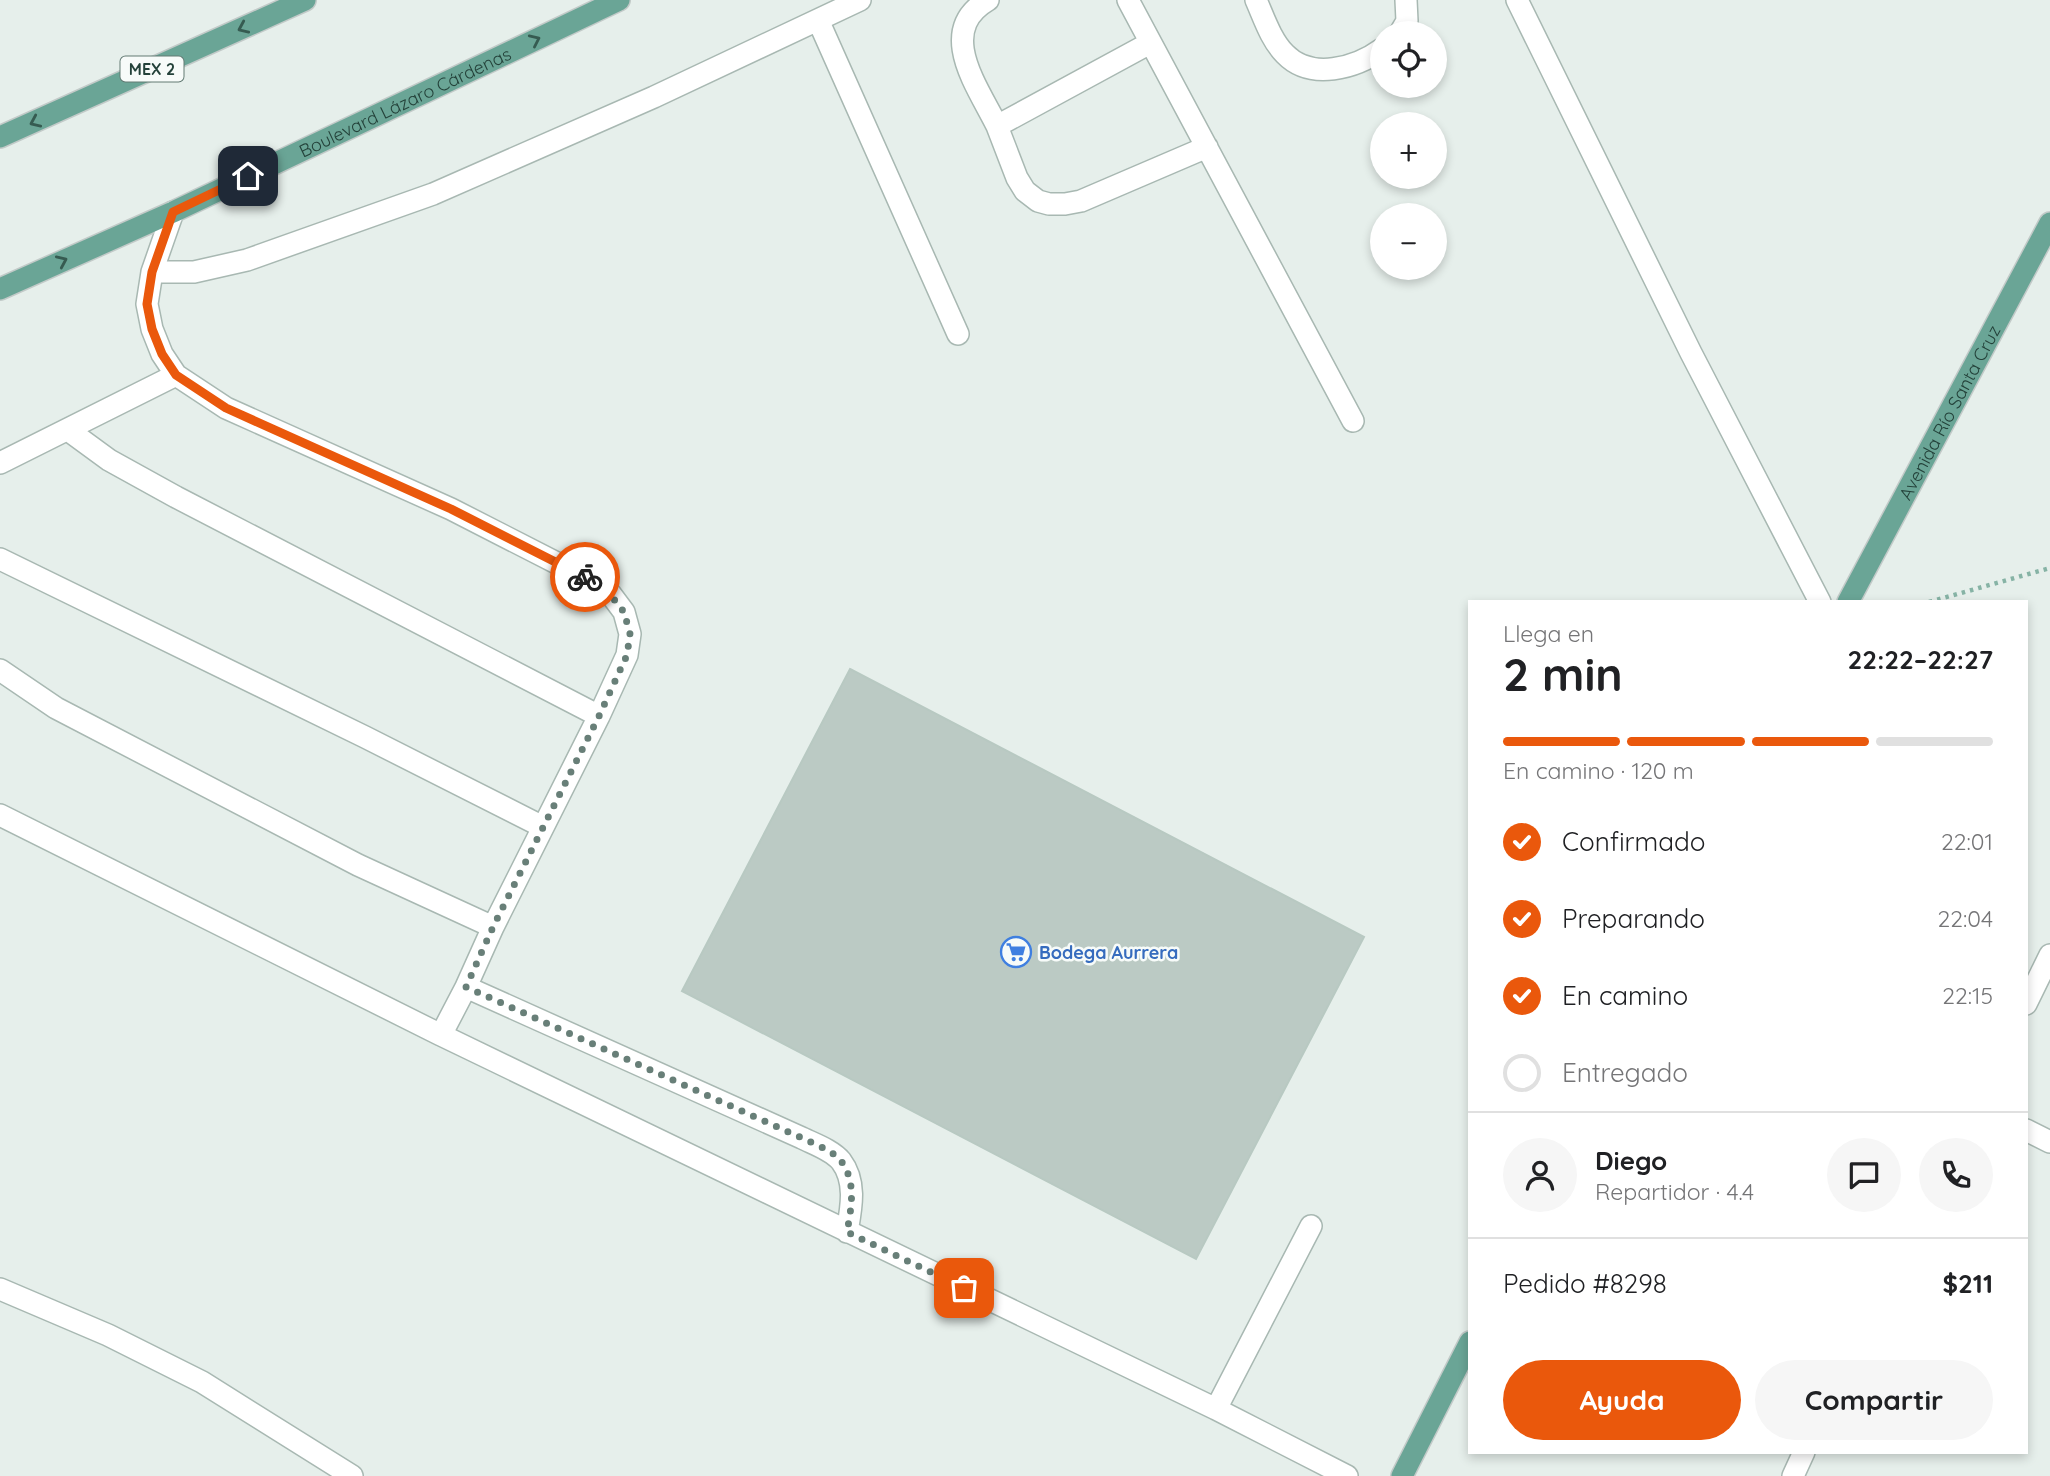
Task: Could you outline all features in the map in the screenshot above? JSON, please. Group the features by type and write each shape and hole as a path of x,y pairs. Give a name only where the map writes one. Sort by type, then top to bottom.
{"main road":[{"name":"MEX 2","path":"0,137 305,0"},
{"name":"Boulevard Lázaro Cárdenas","path":"0,289 173,212 619,0"},
{"name":"Avenida Río Santa Cruz","path":"1849,600 2050,223"},
{"path":"1402,1476 1468,1346"}],"street":[{"path":"152,272 194,272 247,260 433,194 654,97 860,0"},
{"path":"988,0 968,16 961,44 964,57 997,126 1017,178 1025,191 1038,201 1049,204 1081,201 1207,147"},
{"path":"1128,0 1353,421"},
{"path":"1256,0 1283,52 1304,66 1318,70 1344,67 1370,58"},
{"path":"1406,0 1407,21"},
{"path":"1517,0 1690,353 1819,600"},
{"path":"818,20 958,334"},
{"path":"997,126 1150,43"},
{"path":"173,212 152,272 147,304 152,329 162,354 176,375 226,408 451,509 584,577 609,593 624,612 630,634 627,655 442,1035"},
{"path":"0,463 176,375"},
{"path":"68,430 109,460 176,497 599,716"},
{"path":"2,564 365,737 543,827"},
{"path":"0,670 56,708 358,864 493,927"},
{"path":"0,815 442,1035 1216,1409 1347,1476"},
{"path":"2028,1000 2050,955"},
{"path":"466,987 828,1151 841,1161 849,1179 853,1201 847,1232"},
{"path":"2028,1131 2050,1142"},
{"path":"1216,1409 1311,1226"},
{"path":"0,1289 108,1335 202,1382 352,1476"},
{"path":"1793,1476 1803,1454"}],"path":[{"path":"1936,600 2050,569"}],"building":[{"path":"850,669 1364,937 1196,1259 682,991"}],"way so far":[{"path":"585,577 609,593 624,612 630,634 627,655 466,987 828,1151 841,1161 849,1179 853,1201 847,1232 964,1288"}],"place":[{"name":"Bodega Aurrera","path":"1016,952"}],"route":[{"path":"248,176 173,212 152,272 147,304 152,329 162,354 176,375 226,408 451,509 585,577"}]}
